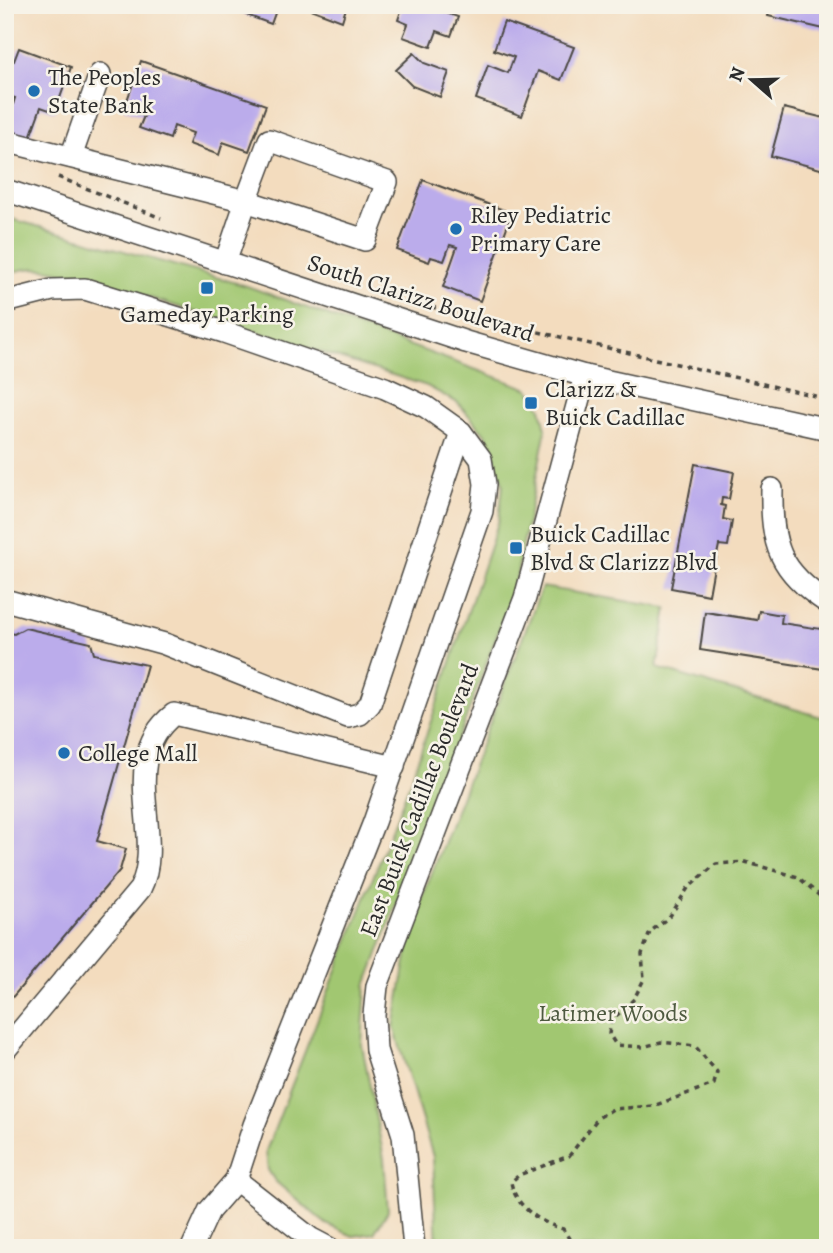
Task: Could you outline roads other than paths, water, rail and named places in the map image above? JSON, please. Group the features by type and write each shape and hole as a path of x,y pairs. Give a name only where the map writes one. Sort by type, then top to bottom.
{"street":[{"path":"71,157 100,74"},
{"path":"5,141 246,201 365,240 387,182 269,139 246,201 225,263"},
{"name":"South Clarizz Boulevard","path":"5,190 466,342 584,376 828,429"},
{"path":"5,302 52,290 85,289 224,332 385,388 426,407 461,432 481,459 485,484 482,511 394,767 254,1125 236,1180 209,1211 192,1248"},
{"name":"East Buick Cadillac Boulevard","path":"414,1248 403,1135 376,1049 373,1015 377,986 525,598 584,376"},
{"path":"5,600 165,644 348,717 360,713 370,704 461,432"},
{"path":"772,489 772,526 780,559 809,590 828,603"},
{"path":"5,1050 141,889 149,863 143,791 146,763 161,723 174,714 394,767"},
{"path":"236,1180 310,1238 329,1248"}],"place":[{"name":"The Peoples State Bank","path":"34,91"},
{"name":"Riley Pediatric Primary Care","path":"456,229"},
{"name":"Gameday Parking","path":"207,288"},
{"name":"Clarizz & Buick Cadillac","path":"531,403"},
{"name":"Buick Cadillac Blvd & Clarizz Blvd","path":"516,548"},
{"name":"College Mall","path":"64,753"}],"park label":[{"name":"Latimer Woods","path":"613,1013"}]}
